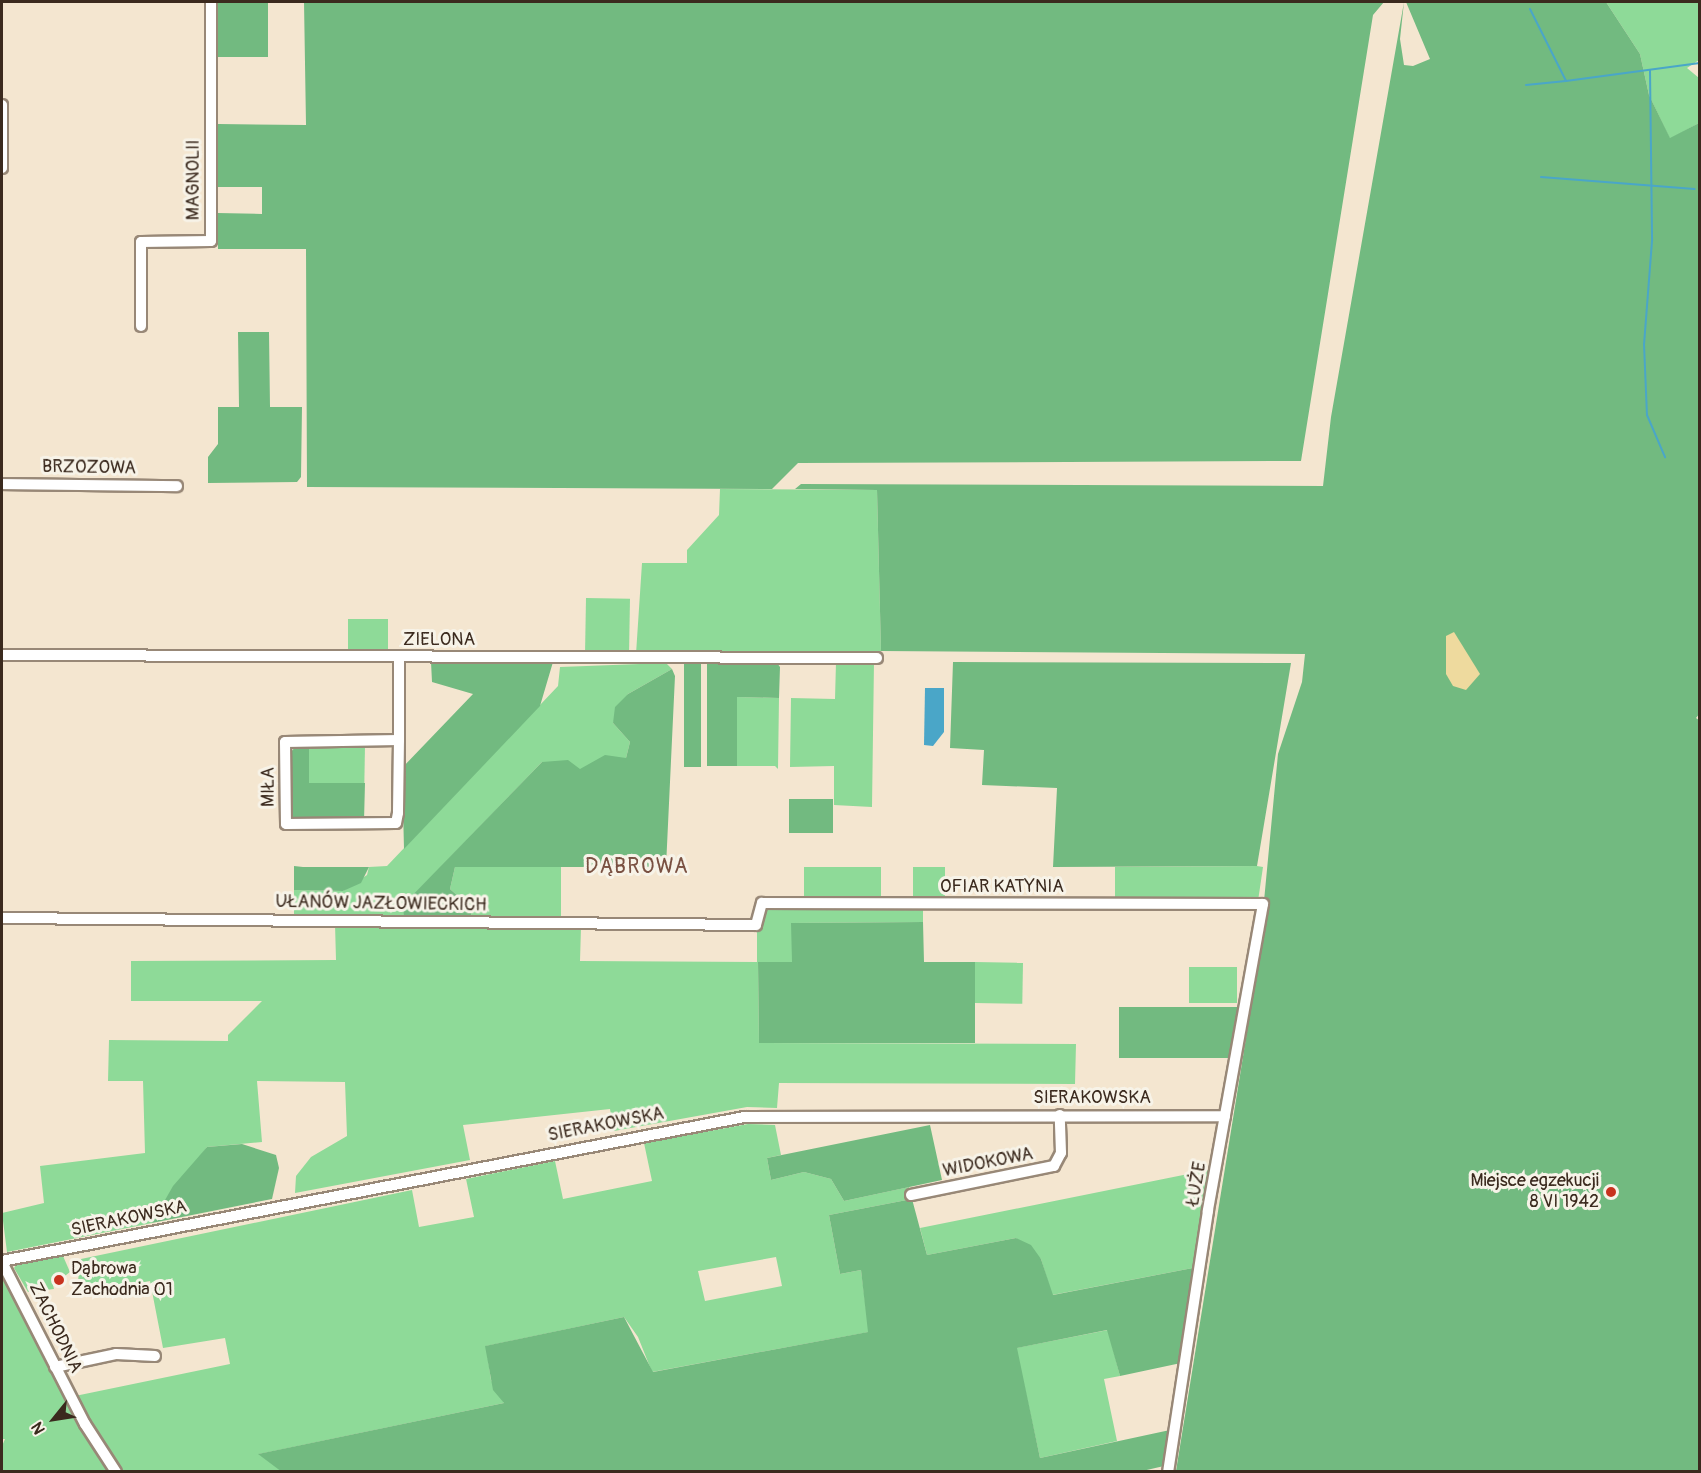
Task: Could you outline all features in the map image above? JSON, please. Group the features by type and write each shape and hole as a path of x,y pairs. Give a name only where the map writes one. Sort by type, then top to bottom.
{"street":[{"name":"MAGNOLII","path":"141,326 141,242 211,241 211,2"},
{"path":"2,105 2,168"},
{"name":"BRZOZOWA","path":"2,484 177,486"},
{"name":"ZIELONA","path":"2,656 877,658"},
{"name":"MIŁA","path":"399,657 399,740 396,823 286,824 285,742 399,740"},
{"name":"OFIAR KATYNIA","path":"759,922 762,903 1263,903"},
{"name":"ŁUŻE","path":"1168,1472 1225,1116 1263,903"},
{"name":"UŁANÓW JAZŁOWIECKICH","path":"2,918 756,925 759,922"},
{"name":"WIDOKOWA","path":"911,1194 1054,1166 1061,1153 1060,1115"},
{"name":"SIERAKOWSKA","path":"2,1261 736,1118 1225,1116"},
{"name":"ZACHODNIA","path":"2,1261 55,1367 116,1472"},
{"path":"55,1367 116,1354 155,1356"}],"green space":[{"path":"217,2 268,2 268,57 217,57"},
{"path":"304,2 1384,2 1373,15 1301,461 798,463 772,489 307,487 306,249 218,249 217,213 262,214 262,187 218,187 218,124 306,125"},
{"path":"1404,2 1400,39 1404,65 1413,66 1430,59 1406,2 1606,2 1640,54 1649,95 1670,138 1699,123 1700,713 1696,718 1700,721 1699,1471 1176,1471 1258,964 1278,754 1302,682 1305,654 881,651 877,490 795,489 801,484 1323,486 1331,417"},
{"path":"1606,2 1699,2 1699,60 1687,68 1699,78 1699,123 1670,139 1649,95 1640,54"},
{"path":"238,332 269,332 270,407 302,407 301,477 297,482 208,483 208,457 218,444 218,407 239,407"},
{"path":"720,489 877,490 881,651 636,654 642,563 687,563 687,550 719,515"},
{"path":"586,598 630,599 629,653 585,652"},
{"path":"348,619 388,619 388,651 348,651"},
{"path":"431,662 553,662 540,706 404,849 402,768 473,694 432,682"},
{"path":"836,662 874,662 872,807 834,805 834,766 790,767 791,698 835,699"},
{"path":"953,662 1291,663 1257,866 1053,867 1057,788 982,785 984,750 950,748"},
{"path":"666,663 672,669 628,694 613,723 630,742 626,758 613,758 580,770 542,762 404,905 404,917 294,916 294,890 343,891 367,875 369,867 387,866 558,686 560,667"},
{"path":"684,663 701,663 701,767 684,767"},
{"path":"707,663 777,663 780,667 779,698 737,697 737,766 707,766"},
{"path":"672,669 675,676 666,867 455,867 450,889 469,906 472,917 404,917 403,905 542,762 568,760 580,769 605,755 626,758 630,742 613,723 615,707 628,694"},
{"path":"737,697 779,698 778,769 775,766 737,766"},
{"path":"297,745 309,745 309,783 365,783 364,821 296,821 290,814 290,753"},
{"path":"309,745 365,746 364,784 308,783"},
{"path":"789,799 833,799 833,833 789,833"},
{"path":"294,866 369,867 361,883 343,891 294,890"},
{"path":"455,867 561,867 561,920 472,917 469,906 450,889"},
{"path":"804,867 881,867 881,901 804,901"},
{"path":"913,867 945,867 945,901 913,901"},
{"path":"1115,867 1263,867 1258,901 1115,901"},
{"path":"923,904 923,922 792,923 792,962 758,962 759,1043 1076,1044 1075,1084 779,1083 777,1108 747,1107 614,1131 610,1109 463,1125 470,1160 295,1193 296,1176 311,1157 347,1136 345,1082 257,1081 262,1142 207,1147 152,1223 7,1252 2,1213 44,1203 40,1166 145,1153 143,1081 108,1081 109,1040 228,1041 228,1035 262,1001 131,1001 131,961 336,960 335,924 581,927 580,961 757,962 757,928 764,905"},
{"path":"923,922 924,962 975,962 975,1043 759,1043 758,962 792,962 791,923"},
{"path":"975,962 1023,963 1022,1004 974,1003"},
{"path":"1189,967 1237,967 1237,1003 1189,1003"},
{"path":"1119,1007 1238,1007 1238,1058 1119,1058"},
{"path":"748,1124 775,1125 781,1155 767,1158 771,1180 804,1172 831,1179 844,1201 909,1187 912,1199 829,1215 840,1274 861,1270 869,1332 652,1372 638,1337 624,1317 486,1346 491,1380 504,1403 259,1454 282,1471 119,1471 75,1396 230,1364 225,1338 163,1348 150,1281 76,1295 81,1259 412,1190 419,1227 474,1217 466,1179 555,1161 563,1199 652,1181 644,1143","holes":["776,1257 782,1286 705,1301 698,1271"]},
{"path":"930,1125 942,1180 844,1201 831,1179 804,1172 771,1180 767,1158"},
{"path":"242,1144 276,1155 279,1168 272,1199 152,1223 173,1186 207,1147"},
{"path":"1213,1169 1198,1267 1052,1295 1041,1259 1016,1238 927,1255 920,1228"},
{"path":"912,1199 927,1255 1016,1238 1031,1245 1041,1259 1053,1295 1198,1267 1181,1363 1120,1376 1107,1330 1017,1348 1040,1458 1170,1430 1164,1466 1138,1472 282,1472 258,1454 504,1403 493,1390 485,1346 624,1317 653,1372 868,1332 861,1270 840,1274 829,1215"},
{"path":"56,1255 63,1256 70,1272 53,1285 54,1289 28,1292 14,1268 16,1265"},
{"path":"2,1272 109,1471 2,1471 2,1446 5,1439 2,1439"},
{"path":"1108,1330 1120,1376 1104,1379 1117,1441 1040,1458 1016,1348"}],"sand":[{"path":"1454,632 1480,674 1466,690 1453,686 1446,674 1446,636"}],"water":[{"path":"925,688 944,688 944,732 933,746 924,745"}],"waterway":[{"path":"1530,9 1566,81 1700,63"},
{"path":"1650,70 1652,241 1644,344 1647,415 1665,457"},
{"path":"1526,85 1566,81"},
{"path":"1541,177 1695,189"}],"place":[{"name":"Miejsce egzekucji 8 VI 1942","path":"1611,1192"},
{"name":"Dąbrowa Zachodnia 01","path":"59,1280"}],"district":[{"name":"DĄBROWA","path":"637,867"}]}
